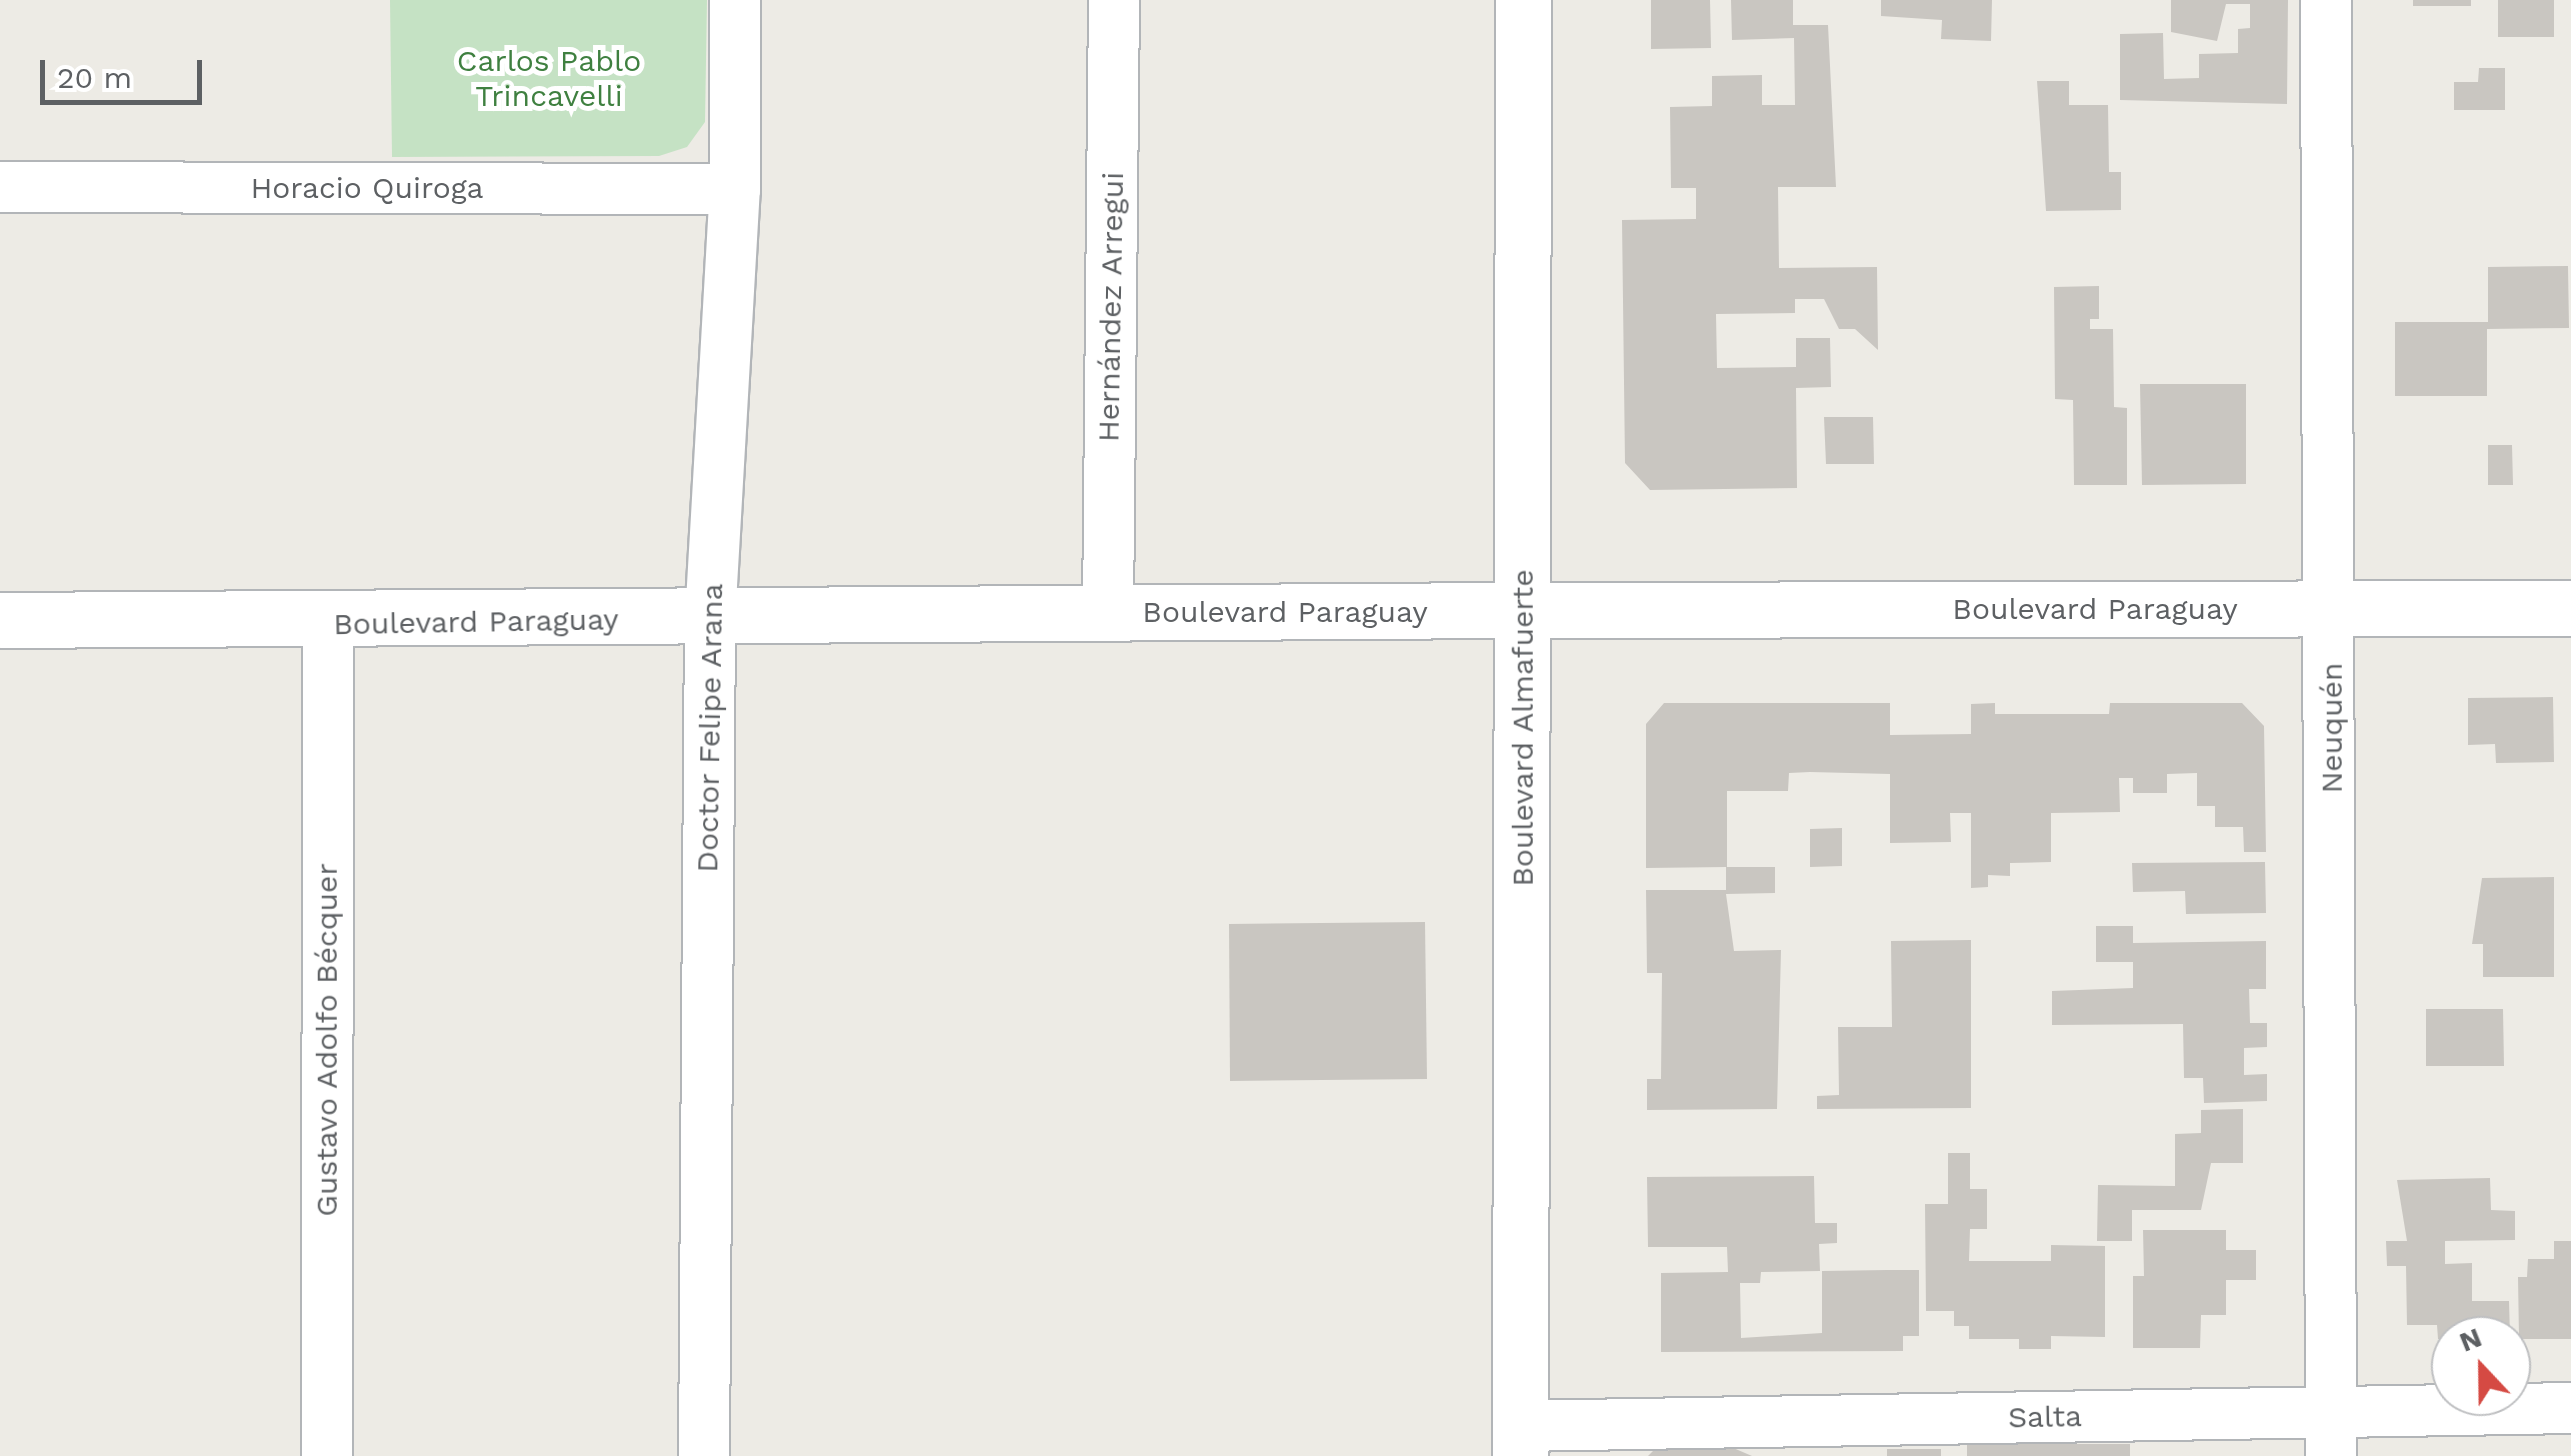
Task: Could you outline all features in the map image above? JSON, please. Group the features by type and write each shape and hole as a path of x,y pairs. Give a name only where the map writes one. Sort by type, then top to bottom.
{"main road":[{"name":"Boulevard Almafuerte","path":"1520,1441 1522,0"},
{"name":"Boulevard Paraguay","path":"0,620 328,624 1524,610 2571,608"}],"street":[{"name":"Doctor Felipe Arana","path":"704,1456 710,620 734,189 734,0"},
{"name":"Hernández Arregui","path":"1108,613 1114,0"},
{"name":"Neuquén","path":"2326,0 2333,609 2331,1434"},
{"name":"Horacio Quiroga","path":"0,187 734,189"},
{"name":"Gustavo Adolfo Bécquer","path":"327,1456 328,624"},
{"name":"Salta","path":"1520,1441 2331,1434 2571,1408"}],"green space":[{"name":"Carlos Pablo Trincavelli","path":"390,0 707,0 705,122 687,147 659,156 392,157"}],"building":[{"path":"1651,0 1710,0 1711,48 1651,49"},
{"path":"1731,0 1793,0 1793,25 1828,25 1836,187 1778,187 1779,268 1877,267 1878,350 1855,329 1839,329 1824,299 1795,299 1795,313 1716,314 1717,368 1796,367 1796,338 1830,338 1831,387 1796,388 1797,488 1650,490 1625,463 1622,220 1696,219 1696,188 1671,188 1670,107 1712,106 1712,76 1762,75 1762,105 1795,105 1794,38 1732,40"},
{"path":"1881,0 1992,0 1991,41 1941,39 1942,20 1881,16"},
{"path":"2171,0 2288,0 2287,104 2120,100 2120,34 2163,33 2164,79 2199,78 2199,54 2238,53 2238,29 2250,28 2250,4 2226,4 2217,41 2171,32"},
{"path":"2413,0 2471,0 2471,6 2413,6"},
{"path":"2498,0 2554,0 2554,37 2498,37"},
{"path":"2479,68 2505,68 2505,110 2454,110 2454,82 2478,82"},
{"path":"2037,81 2069,81 2069,105 2108,105 2109,172 2121,172 2121,210 2046,211"},
{"path":"2568,266 2569,328 2487,329 2487,396 2395,396 2395,322 2488,322 2488,267"},
{"path":"2099,286 2099,319 2090,319 2090,329 2113,329 2114,407 2127,408 2127,485 2074,485 2073,400 2055,399 2054,287"},
{"path":"2140,384 2246,384 2246,484 2142,485"},
{"path":"1824,417 1873,417 1874,464 1826,464"},
{"path":"2488,445 2512,445 2513,485 2488,485"},
{"path":"2553,697 2554,762 2496,763 2495,744 2468,745 2468,698"},
{"path":"1664,703 1890,703 1890,735 1971,734 1971,704 1995,703 1995,714 2109,714 2110,703 2242,703 2264,726 2266,852 2244,852 2243,827 2215,827 2215,806 2197,806 2197,773 2167,774 2167,793 2133,793 2133,778 2119,778 2120,812 2051,813 2051,862 2010,863 2010,876 1988,875 1988,887 1971,888 1971,813 1950,813 1951,842 1890,843 1890,774 1810,772 1789,773 1788,791 1727,791 1727,867 1646,868 1646,724"},
{"path":"1842,828 1842,866 1810,867 1810,829"},
{"path":"2265,862 2266,913 2186,914 2185,891 2133,892 2132,863"},
{"path":"1726,867 1775,867 1775,893 1726,894 1734,951 1781,950 1777,1109 1647,1110 1647,1079 1661,1079 1662,973 1647,973 1646,890 1726,890"},
{"path":"2554,877 2554,977 2483,977 2483,944 2472,944 2482,878"},
{"path":"1425,922 1427,1079 1230,1081 1229,924"},
{"path":"2096,926 2133,926 2133,943 2266,941 2266,989 2249,989 2250,1023 2267,1023 2267,1047 2244,1048 2244,1075 2267,1074 2267,1101 2204,1103 2203,1078 2184,1078 2183,1024 2052,1025 2052,991 2133,988 2133,962 2096,962"},
{"path":"1971,940 1971,1108 1817,1109 1817,1096 1839,1095 1838,1027 1892,1027 1891,941"},
{"path":"2426,1009 2503,1009 2504,1066 2426,1066"},
{"path":"2243,1109 2243,1163 2211,1163 2201,1210 2132,1210 2132,1241 2097,1241 2098,1185 2175,1186 2175,1134 2201,1133 2201,1110"},
{"path":"1948,1153 1970,1153 1970,1189 1987,1189 1987,1229 1970,1229 1969,1261 2051,1261 2051,1245 2105,1246 2105,1337 2051,1336 2051,1349 2019,1349 2019,1339 1969,1339 1969,1326 1954,1326 1954,1311 1926,1311 1925,1204 1948,1204"},
{"path":"1814,1176 1815,1223 1837,1223 1837,1243 1819,1244 1820,1271 1761,1272 1760,1283 1740,1283 1741,1338 1822,1333 1822,1271 1887,1270 1919,1270 1919,1336 1903,1336 1903,1351 1661,1352 1661,1273 1728,1272 1727,1247 1648,1247 1647,1177"},
{"path":"2490,1178 2491,1210 2515,1211 2515,1240 2445,1241 2445,1264 2472,1263 2472,1301 2509,1301 2509,1316 2431,1316 2431,1325 2407,1325 2406,1266 2387,1266 2386,1241 2407,1241 2397,1180"},
{"path":"2143,1230 2226,1230 2226,1250 2256,1250 2256,1280 2226,1280 2226,1315 2201,1315 2200,1348 2133,1348 2133,1276 2144,1276"},
{"path":"2554,1241 2571,1241 2571,1339 2531,1339 2531,1316 2519,1316 2518,1277 2527,1277 2528,1259 2554,1259"},
{"path":"1660,1444 1724,1444 1752,1456 1648,1456"},
{"path":"1967,1444 2130,1444 2130,1456 1967,1456"},
{"path":"1887,1449 1941,1449 1941,1456 1887,1456"}]}
